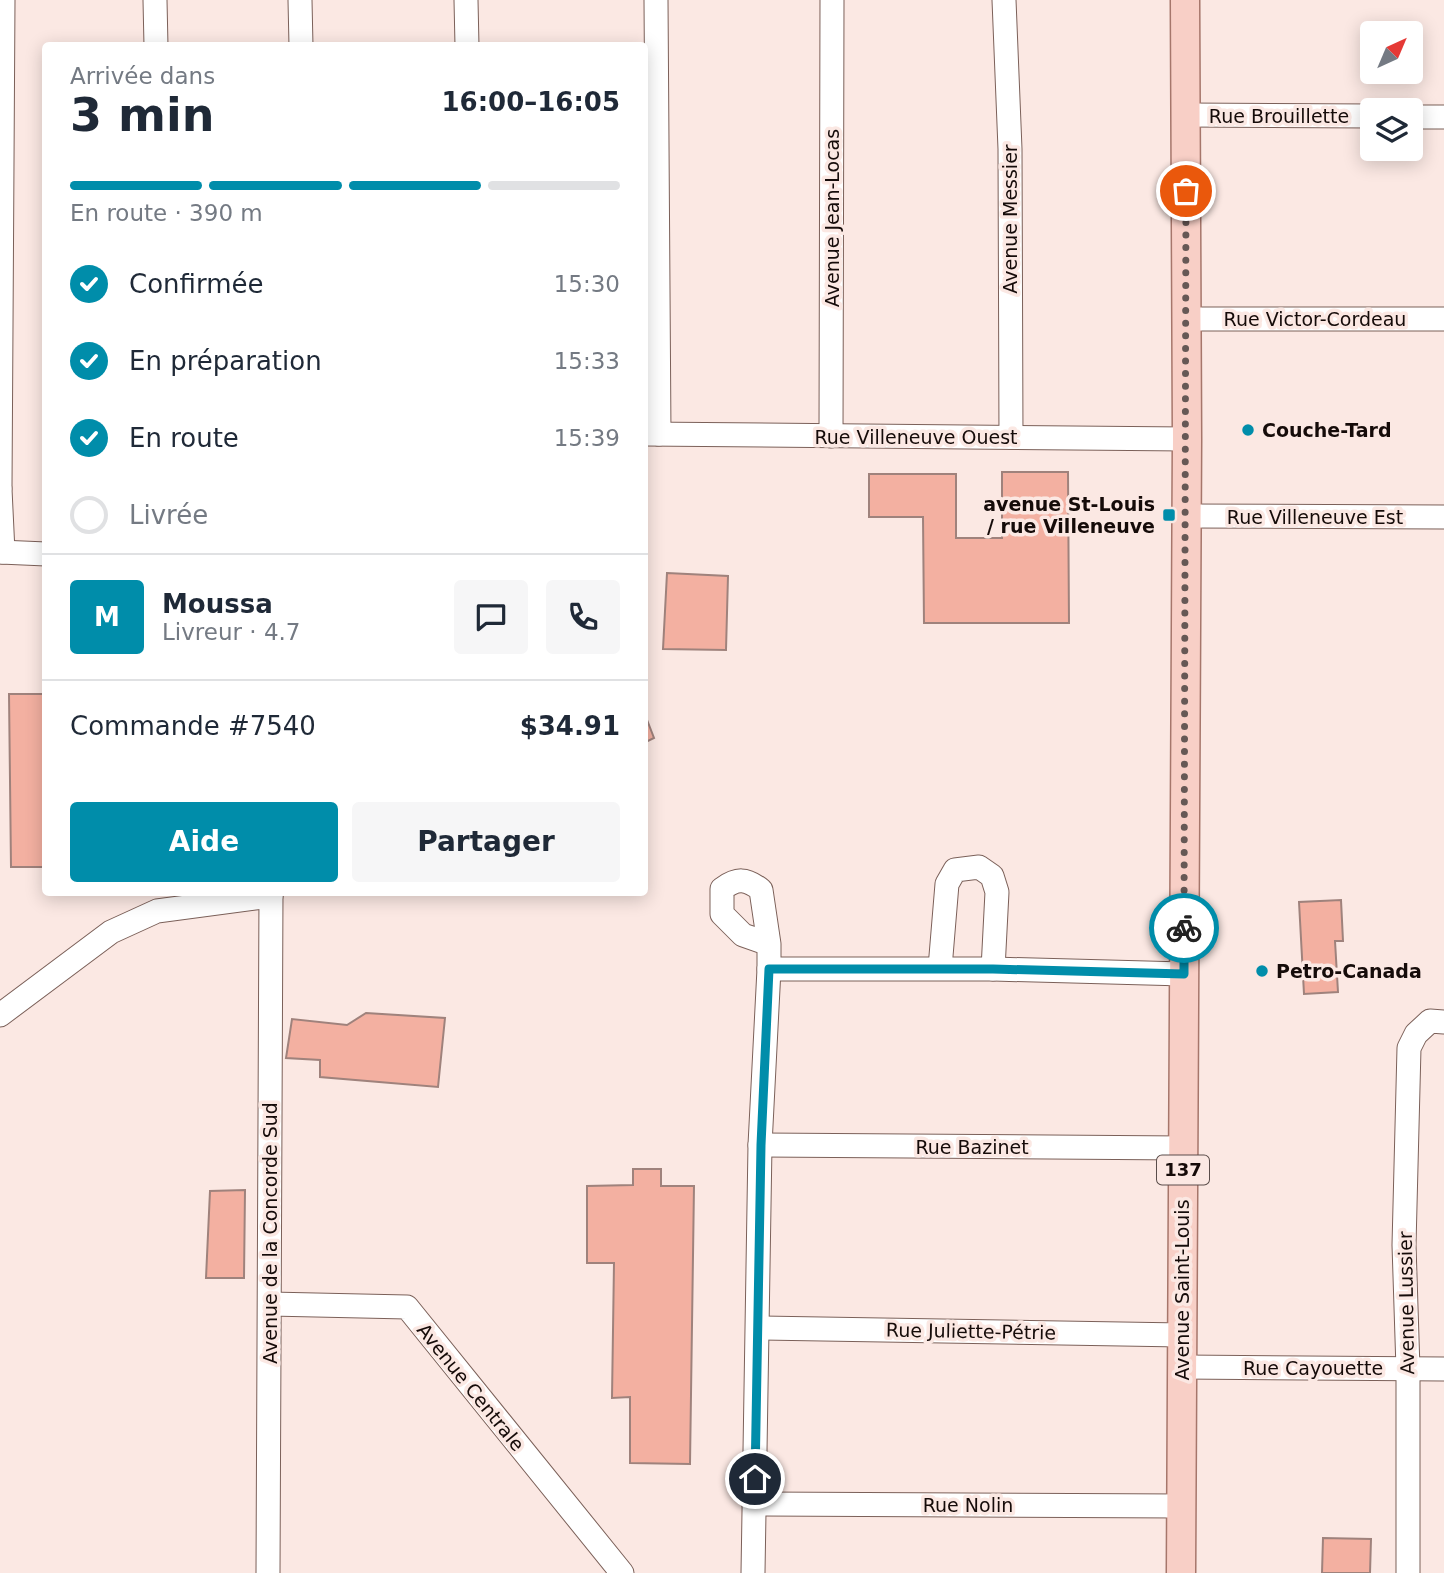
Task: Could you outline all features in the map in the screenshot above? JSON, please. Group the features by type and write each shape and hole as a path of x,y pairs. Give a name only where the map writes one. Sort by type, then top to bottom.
{"main road":[{"name":"Avenue Saint-Louis","path":"1181,1573 1187,439 1185,0"}],"street":[{"path":"3,0 1,552 42,554"},
{"path":"155,0 156,42"},
{"path":"300,0 302,42"},
{"path":"466,0 467,42"},
{"path":"652,434 656,0"},
{"name":"Avenue Jean-Locas","path":"831,436 832,0"},
{"name":"Avenue Messier","path":"1004,0 1010,149 1011,437"},
{"name":"Rue Brouillette","path":"1186,115 1360,117"},
{"path":"1423,117 1444,117"},
{"name":"Rue Victor-Cordeau","path":"1186,319 1444,319"},
{"name":"Rue Villeneuve Ouest","path":"652,434 1187,439"},
{"name":"Rue Villeneuve Est","path":"1186,516 1444,517"},
{"path":"940,968 947,884 955,870 979,867 992,876 997,892 993,969"},
{"path":"0,1015 111,932 157,911 258,896"},
{"name":"Avenue de la Concorde Sud","path":"268,1573 271,896"},
{"path":"752,1573 761,1145 769,944"},
{"path":"769,969 940,968 1184,974"},
{"name":"Avenue Lussier","path":"1408,1573 1408,1369 1404,1245 1409,1048 1416,1034 1430,1021 1444,1023"},
{"name":"Rue Bazinet","path":"761,1145 1183,1148"},
{"name":"Avenue Centrale","path":"270,1304 407,1307 622,1573"},
{"name":"Rue Juliette-Pétrie","path":"759,1328 1182,1335"},
{"name":"Rue Cayouette","path":"1182,1367 1444,1369"},
{"name":"Rue Nolin","path":"754,1504 1181,1506"}],"building":[{"path":"1002,472 1068,472 1069,623 924,623 923,517 869,517 869,474 956,474 956,538 1002,538"},
{"path":"667,573 728,576 726,650 663,649"},
{"path":"9,694 42,694 42,867 11,867"},
{"path":"648,722 654,738 648,741"},
{"path":"1341,900 1343,941 1335,941 1338,992 1304,994 1299,902"},
{"path":"366,1013 445,1018 438,1087 320,1077 320,1060 286,1058 292,1019 347,1025"},
{"path":"633,1169 661,1169 661,1186 694,1186 690,1464 630,1463 630,1397 612,1398 614,1263 587,1263 587,1186 633,1185"},
{"path":"245,1190 244,1278 206,1278 210,1191"},
{"path":"1323,1538 1371,1539 1370,1573 1322,1573"}],"way so far":[{"path":"1184,928 1186,191"}],"place":[{"name":"Couche-Tard","path":"1248,430"},
{"name":"avenue St-Louis / rue Villeneuve","path":"1169,515"},
{"name":"Petro-Canada","path":"1262,971"}],"route":[{"path":"755,1479 761,1145 769,969 993,969 1184,974 1184,928"}]}
